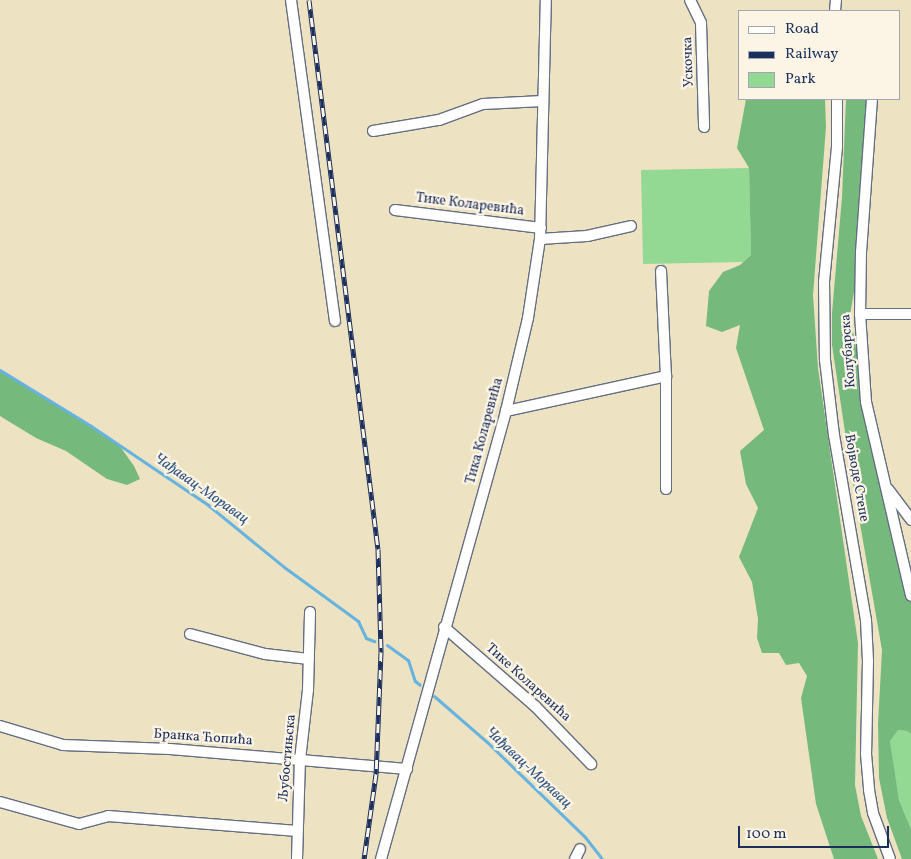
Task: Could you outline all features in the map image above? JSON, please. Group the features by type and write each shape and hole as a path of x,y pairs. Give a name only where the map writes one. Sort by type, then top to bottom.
{"street":[{"path":"291,0 336,321"},
{"name":"Тика Коларевића","path":"381,859 407,769 444,627 506,411 528,318 541,228 546,0"},
{"name":"Ускочка","path":"690,0 701,23 704,127"},
{"path":"374,131 439,120 483,104 543,100"},
{"name":"Војводе Степе","path":"837,100 836,162 824,288 825,360 834,435 866,620 868,661 866,754 870,795 875,820 890,859"},
{"name":"Колубарска","path":"872,100 861,252 860,314 866,402 883,482 906,568 911,596"},
{"name":"Тике Коларевића","path":"396,210 541,228"},
{"path":"540,240 587,236 631,226"},
{"path":"661,271 666,376 666,489"},
{"path":"860,314 911,314"},
{"path":"506,411 666,376"},
{"path":"883,482 911,520"},
{"name":"Љубостињска","path":"297,859 300,760 308,690 310,612"},
{"name":"Тике Коларевића","path":"444,627 535,706 590,764"},
{"path":"190,634 265,654 309,659"},
{"name":"Бранка Ћопића","path":"0,726 63,745 170,749 407,769"},
{"path":"0,802 79,824 108,816 297,831"},
{"path":"574,859 580,849"}],"green space":[{"path":"746,100 825,100 826,127 813,295 818,368 858,643 855,785 861,816 878,859 834,859 816,804 801,698 807,676 799,663 786,665 779,653 762,653 757,638 758,619 752,582 739,557 758,508 746,484 740,451 764,430 736,348 740,325 722,332 706,326 709,291 723,272 740,265 751,255 749,168 737,148"},
{"path":"846,100 872,100 861,252 850,315 866,402 911,596 911,734 907,731 898,730 890,741 899,800 911,829 911,859 902,859 887,818 879,778 878,724 882,650 851,472 832,345 832,313 842,197"},
{"path":"749,168 751,255 743,262 643,264 641,170"},
{"path":"0,370 119,445 134,466 140,479 127,485 107,479 66,451 36,438 0,416"},
{"path":"897,730 907,731 911,734 911,829 899,800 894,770 890,741"}],"waterway":[{"name":"Чађавац-Моравац","path":"0,370 91,426 208,505 284,567 358,621 366,638 374,641"},
{"name":"Чађавац-Моравац","path":"387,645 408,660 415,681 420,685"},
{"name":"Чађавац-Моравац","path":"434,696 487,742 585,837 602,859"}],"railway":[{"path":"309,0 378,549 381,652 376,774 364,859"}]}
